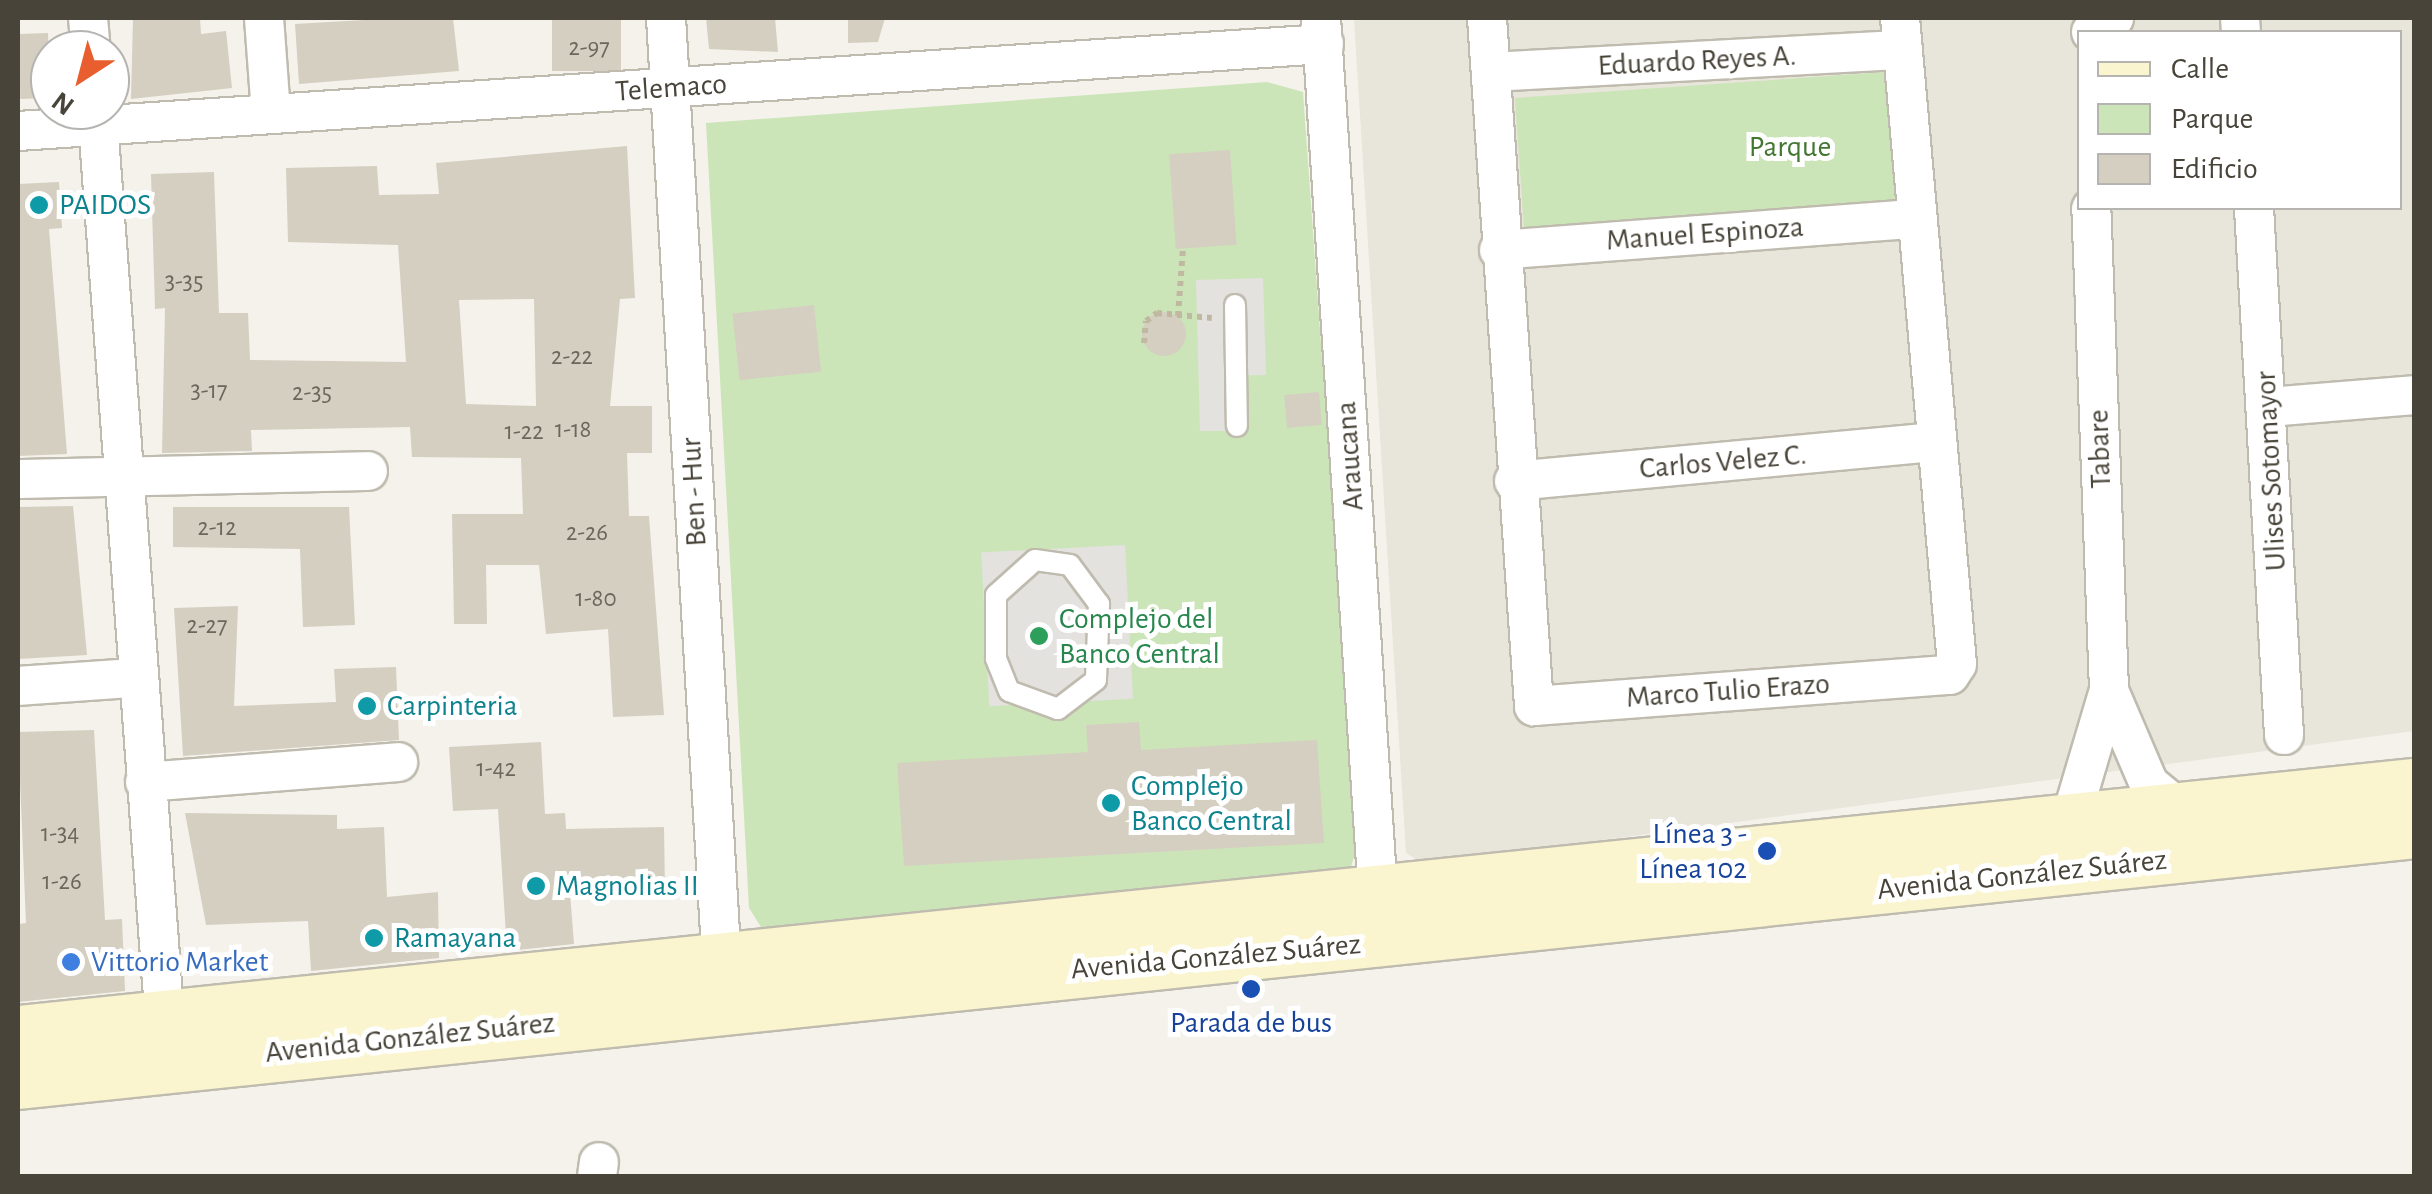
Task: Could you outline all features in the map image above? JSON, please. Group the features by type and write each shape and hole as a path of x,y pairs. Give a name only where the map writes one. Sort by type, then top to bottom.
{"main road":[{"name":"Avenida González Suárez","path":"18,1034 722,966 2414,786"},
{"name":"Avenida González Suárez","path":"18,1081 2414,830"}],"street":[{"path":"264,18 271,114"},
{"name":"Ben - Hur","path":"666,18 722,966"},
{"name":"Marco Tulio Erazo","path":"1488,18 1514,481 1534,706 1950,674 1957,664 1911,219 1901,34"},
{"name":"Telemaco","path":"130,117 271,114 670,88 1322,31"},
{"name":"Araucana","path":"1322,31 1378,894"},
{"name":"Eduardo Reyes A.","path":"1491,72 1901,34"},
{"path":"99,130 133,678 164,1022"},
{"name":"Tabare","path":"2070,825 2109,690 2090,210"},
{"name":"Ulises Sotomayor","path":"2254,210 2269,406 2284,735"},
{"name":"Manuel Espinoza","path":"1500,250 1911,219"},
{"path":"2269,406 2414,395"},
{"name":"Carlos Velez C.","path":"1514,481 1932,442"},
{"path":"18,478 368,471"},
{"path":"18,686 133,678"},
{"name":"Tabare","path":"2109,690 2149,784 2184,812"},
{"path":"144,782 398,762"}],"lane":[{"path":"1235,305 1237,426"},
{"path":"1070,565 1094,588 1099,620 1101,664 1074,703 1040,709 1008,691 994,613 1018,568 1070,565"}],"path":[{"path":"1178,316 1183,248"},
{"path":"1144,343 1151,316 1217,318"}],"shaded area":[{"path":"1354,18 2414,18 2414,731 1424,864 1406,853"},
{"path":"1263,278 1266,375 1227,376 1227,431 1200,431 1196,280"},
{"path":"1125,545 1133,699 989,706 981,553"}],"green space":[{"name":"Parque","path":"1886,72 1895,207 1524,233 1515,98"},
{"name":"Complejo del Banco Central","path":"1267,82 1303,92 1357,847 1351,867 787,935 761,927 749,908 706,123"}],"building":[{"path":"133,18 200,18 201,34 226,31 232,88 131,99"},
{"path":"453,18 459,71 299,84 295,24"},
{"path":"552,18 621,18 621,71 552,71"},
{"path":"706,18 775,18 778,52 709,49"},
{"path":"848,18 885,18 878,42 848,43"},
{"path":"18,34 30,34 30,99 20,99"},
{"path":"627,146 635,298 620,299 610,406 652,406 652,453 627,453 629,516 649,516 664,715 613,717 608,629 546,634 539,565 486,565 487,624 454,624 452,514 523,514 521,458 412,457 410,427 251,430 252,451 162,453 165,308 155,309 151,174 214,172 219,313 248,313 250,360 406,362 398,245 288,242 286,168 377,166 379,195 439,194 436,163","holes":["534,299 536,406 466,404 459,300"]},
{"path":"1230,150 1237,245 1176,249 1169,154"},
{"path":"59,182 62,228 49,229 67,454 18,456 18,184"},
{"path":"814,305 821,372 739,380 732,314"},
{"path":"1164,312 1180,318 1186,334 1180,350 1164,356 1148,350 1142,334 1148,318"},
{"path":"1319,392 1322,425 1287,428 1284,395"},
{"path":"73,506 87,655 18,659 18,507"},
{"path":"173,507 349,507 355,625 303,627 300,549 173,547"},
{"path":"238,606 234,706 336,702 334,669 396,667 399,740 183,756 174,608"},
{"name":"Complejo Banco Central","path":"1139,722 1141,750 1317,740 1324,843 904,866 897,763 1088,752 1086,725"},
{"path":"94,730 105,920 122,919 125,991 18,1002 18,924 26,923 18,732"},
{"path":"541,742 545,814 565,813 566,829 664,827 665,892 570,893 574,944 507,951 498,809 453,811 449,747"},
{"path":"185,813 337,815 337,829 384,827 387,897 438,892 439,958 311,971 308,921 206,925"}],"place":[{"name":"PAIDOS","path":"39,205"},
{"name":"Complejo del Banco Central","path":"1039,636"},
{"name":"Carpinteria","path":"367,706"},
{"name":"Complejo Banco Central","path":"1111,803"},
{"name":"Línea 3 - Línea 102","path":"1767,851"},
{"name":"Magnolias II","path":"536,886"},
{"name":"Ramayana","path":"374,938"},
{"name":"Vittorio Market","path":"71,962"},
{"name":"Parada de bus","path":"1251,989"}]}
